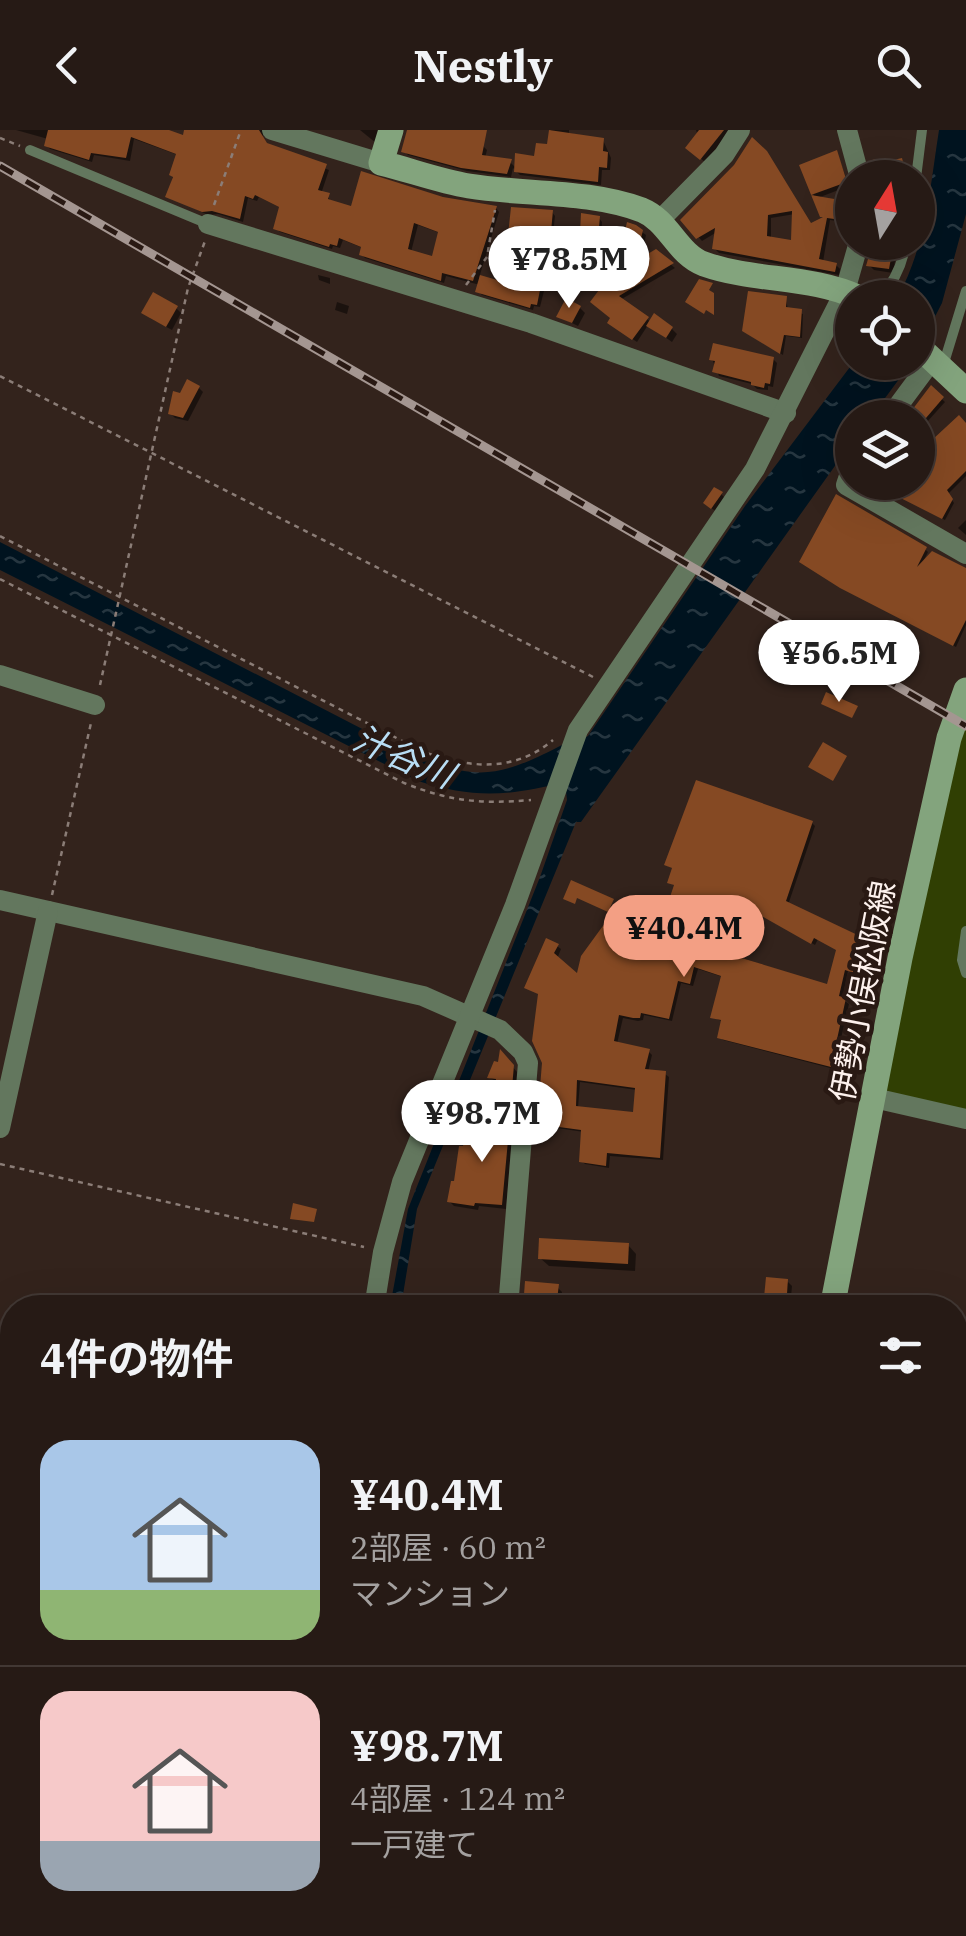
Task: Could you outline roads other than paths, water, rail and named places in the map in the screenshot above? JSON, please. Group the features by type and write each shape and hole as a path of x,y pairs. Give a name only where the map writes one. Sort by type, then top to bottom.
{"main road":[{"path":"391,130 380,163 466,186 614,202 644,211 659,221 689,256 702,264 835,289"},
{"path":"935,362 966,391"},
{"name":"伊勢小俣松阪線","path":"835,1295 900,958 949,738 966,690"}],"street":[{"path":"272,130 380,163"},
{"path":"659,221 724,156 740,130"},
{"path":"847,130 855,160"},
{"path":"208,224 531,323 786,413"},
{"path":"376,1295 402,1182 515,905 578,730 755,469 786,413 822,332 835,316"},
{"path":"873,500 966,554"},
{"path":"0,675 95,705"},
{"path":"0,900 423,996 500,1030 524,1052 528,1062 509,1295"},
{"path":"0,1128 48,911"},
{"path":"874,1098 966,1120"}],"lane":[{"path":"918,160 922,130"},
{"path":"30,150 208,224"},
{"path":"935,358 947,360 966,291"},
{"path":"966,931 962,960 966,974"}],"water":[{"path":"939,130 966,130 966,214 935,317 935,280 906,280 914,260 935,260 934,160"},
{"name":"汁谷川","path":"840,380 898,380 884,400 835,400 835,466 581,822 576,822 417,1209 403,1295 392,1295 408,1209 540,877 567,800 565,782 492,794 457,791 418,781 0,570 0,542 401,749 446,766 464,771 497,771 588,736 745,506"}],"railway":[{"path":"0,166 966,726"}]}
